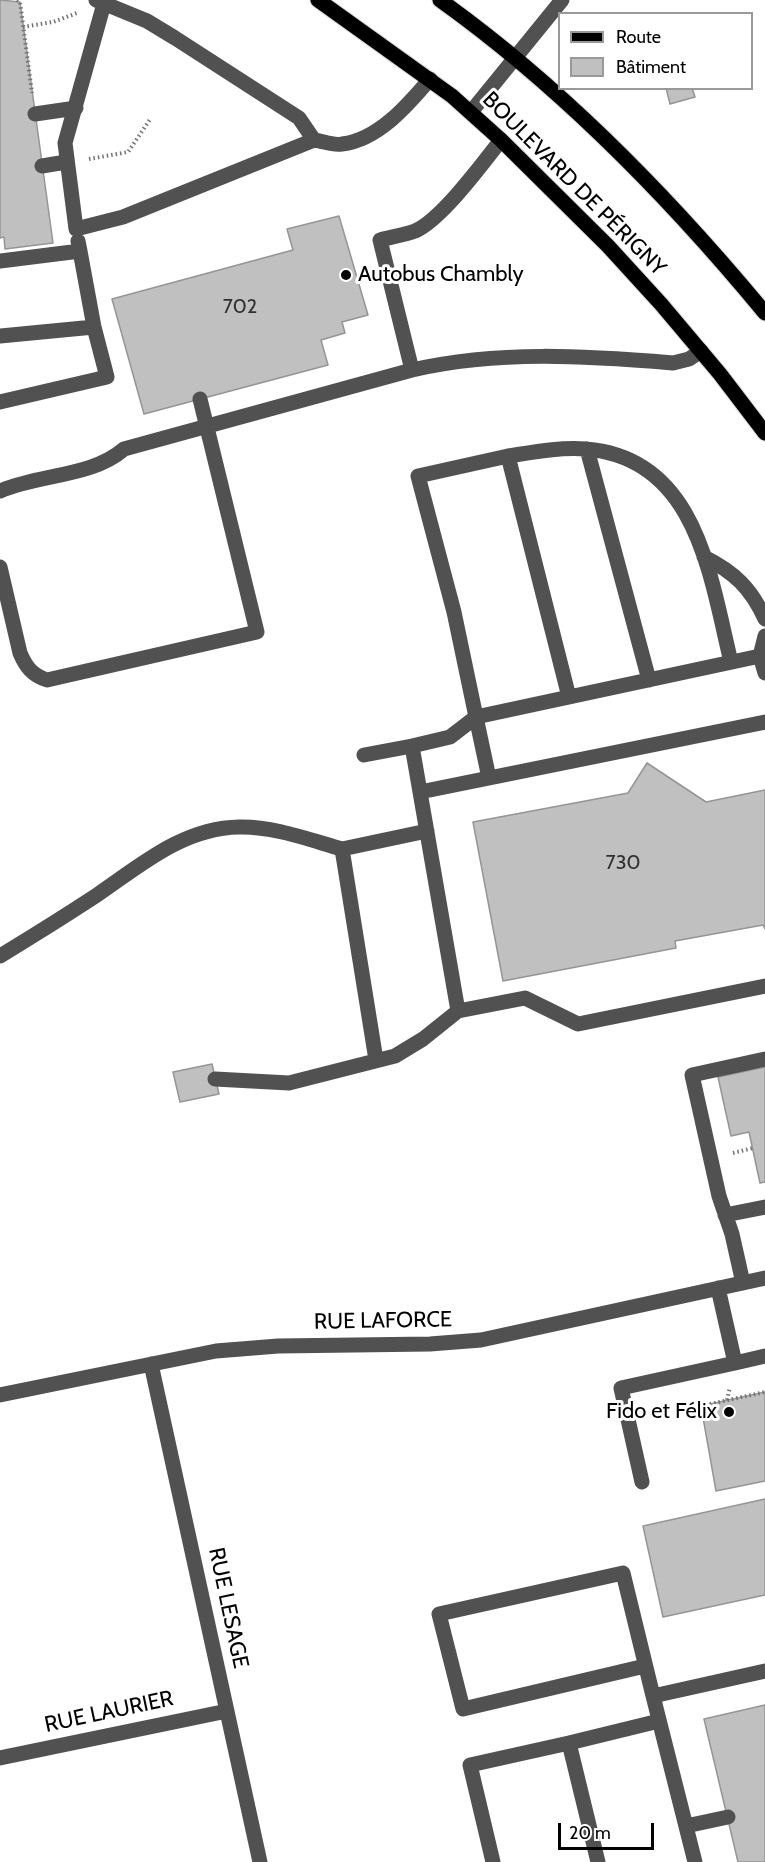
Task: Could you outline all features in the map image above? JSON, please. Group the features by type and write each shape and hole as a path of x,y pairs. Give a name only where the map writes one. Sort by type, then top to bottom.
{"main road":[{"name":"BOULEVARD DE PÉRIGNY","path":"318,0 430,79 501,140 608,246 701,351 765,434"},
{"name":"BOULEVARD DE PÉRIGNY","path":"440,0 514,58 636,169 695,230 765,313"}],"street":[{"path":"471,112 562,0"},
{"path":"0,402 107,377 94,327 76,229 65,143 76,108 101,1 147,21 299,118 314,140"},
{"path":"76,229 123,217 314,140 343,144 365,136 407,106 430,79"},
{"path":"35,114 76,108"},
{"path":"412,370 380,240 415,231 430,221 482,165 501,140"},
{"path":"42,166 66,162"},
{"path":"0,261 80,250"},
{"path":"0,336 94,327"},
{"path":"0,491 15,484 110,461 124,449 449,361 517,356 673,363 689,359 701,351"},
{"path":"0,567 20,653 26,666 35,676 47,680 257,632 200,399"},
{"path":"587,449 649,680"},
{"path":"489,778 454,612 418,476 508,456 547,450 587,449 631,460 661,482 690,517 704,556 731,662"},
{"path":"508,456 568,697"},
{"path":"704,556 722,566 748,587 765,619"},
{"path":"765,636 760,656 765,673"},
{"path":"364,755 450,737 476,717 760,656"},
{"path":"420,792 765,722"},
{"path":"412,746 458,1011"},
{"path":"0,956 100,892 142,862 172,844 204,832 250,828 342,849 427,831"},
{"path":"342,849 376,1060"},
{"path":"215,1079 289,1083 395,1056 423,1039 458,1011 525,998 578,1024 765,986"},
{"path":"743,1283 732,1234 719,1196 692,1075 765,1059"},
{"path":"725,1215 765,1207"},
{"name":"RUE LAFORCE","path":"0,1395 216,1351 257,1347 430,1344 481,1340 765,1278"},
{"path":"718,1288 735,1363"},
{"path":"642,1482 621,1388 765,1356"},
{"name":"RUE LESAGE","path":"151,1364 260,1862"},
{"path":"645,1666 462,1708 439,1614 623,1573 695,1862"},
{"path":"653,1696 765,1671"},
{"name":"RUE LAURIER","path":"0,1758 227,1711"},
{"path":"493,1862 470,1765 659,1721"},
{"path":"569,1743 598,1862"},
{"path":"686,1826 728,1817"}],"path":[{"path":"19,1 32,93"},
{"path":"23,27 53,22"},
{"path":"66,162 128,152 151,118"},
{"path":"727,1154 753,1148"},
{"path":"701,1406 765,1392"}],"building":[{"path":"0,0 20,2 53,243 5,249 4,237 0,238"},
{"path":"666,90 693,90 695,97 670,104"},
{"path":"339,216 368,315 342,322 345,333 321,340 328,365 144,414 112,299 293,250 287,229"},
{"path":"647,763 706,802 765,790 765,929 763,925 675,941 676,948 503,981 473,822 628,793"},
{"path":"212,1064 219,1094 180,1102 173,1072"},
{"path":"765,1067 765,1182 760,1183 749,1132 731,1136 718,1077"},
{"path":"765,1392 765,1481 716,1491 701,1406"},
{"path":"765,1499 765,1595 663,1617 643,1526"},
{"path":"765,1705 765,1862 738,1862 704,1719"}],"place":[{"name":"Autobus Chambly","path":"346,275"},
{"name":"Fido et Félix","path":"729,1412"}]}
